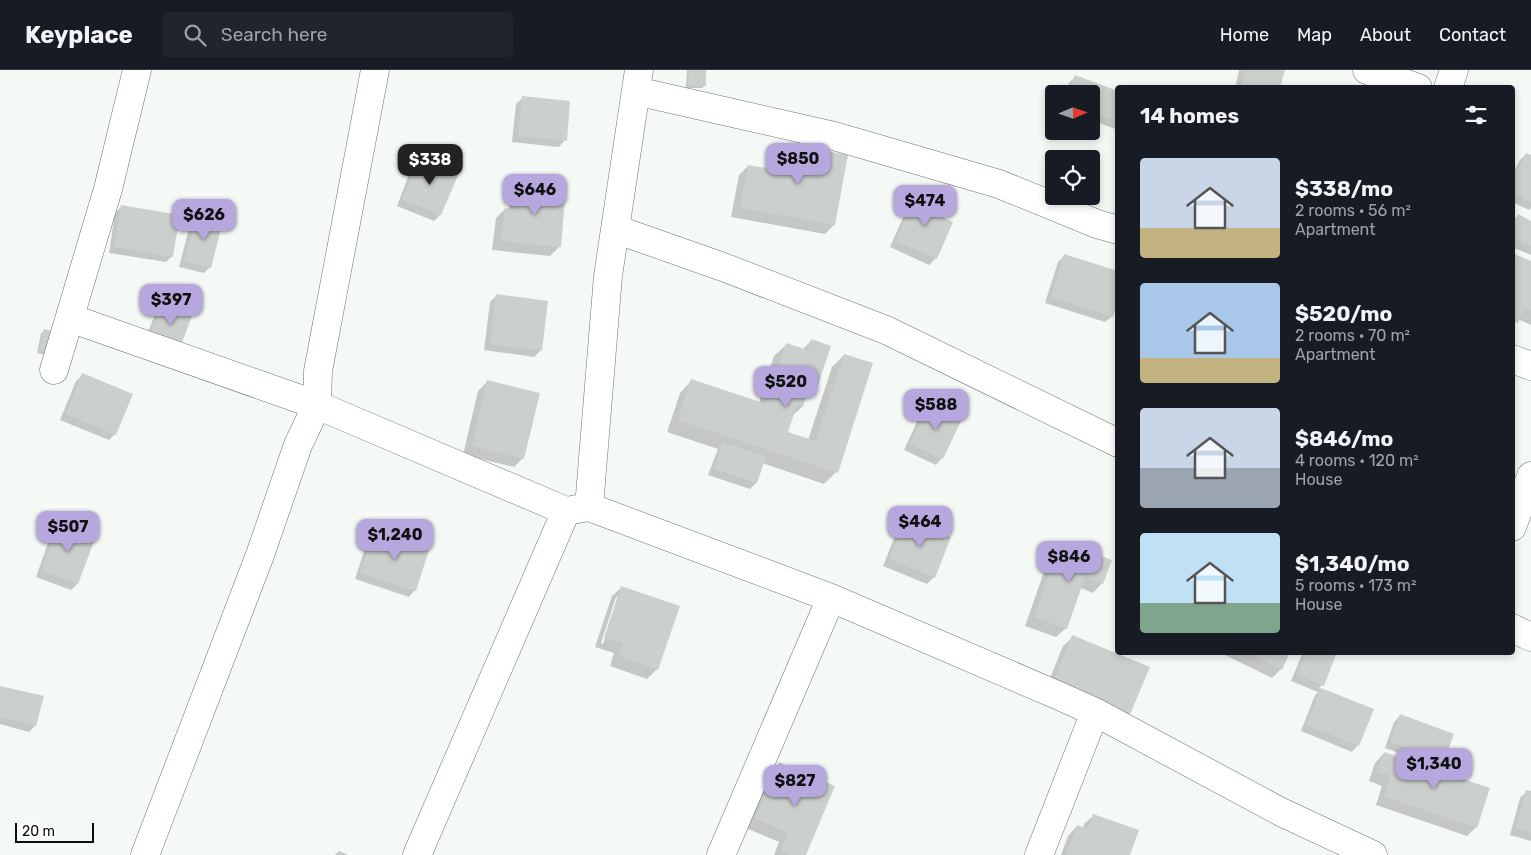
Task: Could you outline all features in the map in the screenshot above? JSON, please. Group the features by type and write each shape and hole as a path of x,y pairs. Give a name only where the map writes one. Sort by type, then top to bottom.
{"street":[{"path":"54,370 108,190 137,70"},
{"path":"145,855 260,555 298,446 317,405 318,371 375,70"},
{"path":"1367,70 1410,85"},
{"path":"1449,85 1454,70"},
{"path":"417,855 577,509 608,276 638,80 998,184 1097,224 1115,229"},
{"path":"615,229 722,267 886,330 1115,442"},
{"path":"70,318 317,405 577,509 831,598 1095,712 1281,812 1374,855"},
{"path":"1515,360 1531,366"},
{"path":"1515,519 1531,476"},
{"path":"721,855 831,598"},
{"path":"1515,629 1531,637"},
{"path":"1039,855 1095,712"}],"building":[{"path":"689,70 706,70 706,86 688,85"},
{"path":"1246,70 1285,70 1281,85 1242,85"},
{"path":"1075,75 1115,90 1115,121 1100,115 1100,85 1071,85"},
{"path":"522,96 570,101 567,141 518,136"},
{"path":"783,143 848,155 835,225 740,208 748,165 778,170"},
{"path":"1526,153 1531,155 1531,202 1515,194 1515,174"},
{"path":"419,157 459,173 441,215 402,199"},
{"path":"520,179 551,182 549,197 565,198 561,247 501,241 505,208 517,209"},
{"path":"916,194 948,209 944,218 953,222 937,259 896,241"},
{"path":"121,205 180,215 173,257 114,247"},
{"path":"197,214 223,221 211,268 184,261"},
{"path":"1518,214 1531,221 1531,246 1515,239 1515,220"},
{"path":"1064,254 1115,270 1115,311 1113,317 1051,297"},
{"path":"1515,254 1531,261 1531,311 1524,308 1518,323 1515,322"},
{"path":"496,294 548,301 542,351 490,344"},
{"path":"162,304 192,316 180,348 149,336"},
{"path":"44,329 58,332 54,354 39,350"},
{"path":"811,339 831,346 818,385 811,382 803,407 797,405 788,432 815,441 844,354 873,363 838,473 678,420 691,379 766,404 786,343 808,350"},
{"path":"82,373 133,394 116,435 66,414"},
{"path":"487,380 540,393 524,459 472,446"},
{"path":"928,404 962,419 943,459 910,444"},
{"path":"722,442 766,457 757,483 714,469"},
{"path":"905,518 951,537 935,578 889,559"},
{"path":"59,522 96,536 78,584 41,570"},
{"path":"374,531 429,550 416,591 360,573"},
{"path":"1060,541 1112,560 1103,584 1085,577 1067,629 1034,617"},
{"path":"621,586 680,606 658,670 619,656 623,644 604,638"},
{"path":"1072,635 1115,653 1115,655 1121,655 1150,667 1129,717 1052,686"},
{"path":"1253,655 1289,655 1282,670"},
{"path":"1305,655 1336,655 1324,686 1297,675"},
{"path":"0,686 44,696 36,726 0,717"},
{"path":"1321,688 1374,709 1359,746 1306,725"},
{"path":"1400,714 1454,734 1444,761 1390,742"},
{"path":"1384,752 1490,788 1477,828 1384,796 1391,776 1377,772"},
{"path":"779,762 835,786 806,855 789,855 780,851 788,833 755,818"},
{"path":"1526,790 1531,791 1531,833 1515,828"},
{"path":"1093,814 1139,830 1130,855 1066,855 1077,825 1088,829"}]}
